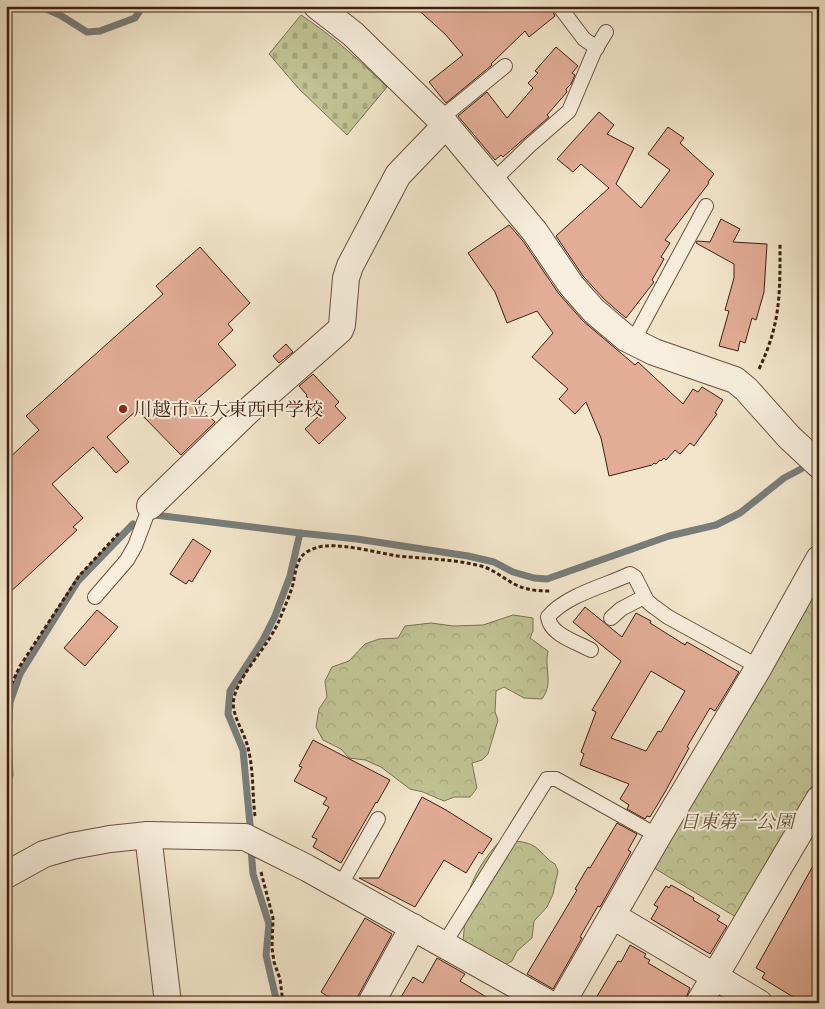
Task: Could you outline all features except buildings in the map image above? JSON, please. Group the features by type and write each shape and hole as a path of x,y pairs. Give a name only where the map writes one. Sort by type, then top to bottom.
{"street":[{"path":"328,9 443,122 534,232 571,285 594,311 626,338 654,352 735,380 746,389 789,437 819,465"},
{"path":"150,506 248,411 340,330 346,278 350,266 398,175 443,122"},
{"path":"562,1003 658,836 759,667 819,558"},
{"path":"699,1003 819,799"},
{"path":"148,835 168,1003"},
{"path":"6,875 44,854 110,839 148,835 251,839 340,886 548,1003"},
{"path":"613,916 760,1003"},
{"path":"371,1003 413,927"}],"lane":[{"path":"559,6 584,39 597,48"},
{"path":"493,181 528,146 570,112 597,48 606,32"},
{"path":"443,122 505,66"},
{"path":"633,341 706,206"},
{"path":"95,597 127,560 136,546 150,506"},
{"path":"591,650 559,633 549,623 548,617 568,600 630,574 635,578 646,601 668,616 759,667"},
{"path":"611,618 621,609 644,597"},
{"path":"444,944 547,779 556,779 658,836"},
{"path":"340,886 378,819"}],"path":[{"path":"746,389 756,376 777,318 780,299 780,243"},
{"path":"6,696 20,666 78,576 139,513 150,506"},
{"path":"283,1003 280,979 274,962 272,948 273,918 251,839 249,757 246,741 234,711 234,696 238,686 280,620 297,567 303,555 313,549 327,545 400,556 447,560 482,566 493,570 513,583 536,591 554,591"}],"green space":[{"path":"301,15 346,49 387,87 347,135 299,89 269,54"},
{"name":"日東第一公園","path":"819,586 819,776 736,917 654,868"},
{"path":"513,615 533,618 533,631 530,638 548,651 546,693 542,699 524,698 504,687 496,691 495,712 498,720 488,754 482,760 472,763 477,788 470,797 454,797 444,801 410,789 381,767 365,760 349,758 341,749 323,740 316,727 319,709 327,697 325,681 332,667 349,661 365,644 379,639 398,638 405,626 431,623 453,626 483,625"},
{"path":"500,841 531,844 555,864 558,871 553,894 547,907 534,921 532,938 517,951 512,961 503,966 463,941 469,890 480,868"}],"waterway":[{"path":"39,6 60,15 87,32 100,31 135,18 143,6"},
{"path":"251,835 243,750 228,714 230,691 263,640 275,616 290,576 300,533 357,539 468,556 494,562 513,572 534,578 547,579 669,536 716,525 740,513 784,478 801,469"},
{"path":"155,515 300,533"},
{"path":"6,781 10,775 8,736 10,702 20,674 78,581 133,524"},
{"path":"251,848 253,874 269,924 266,955 277,1003"}],"place":[{"name":"川越市立大東西中学校","path":"123,409"}]}
